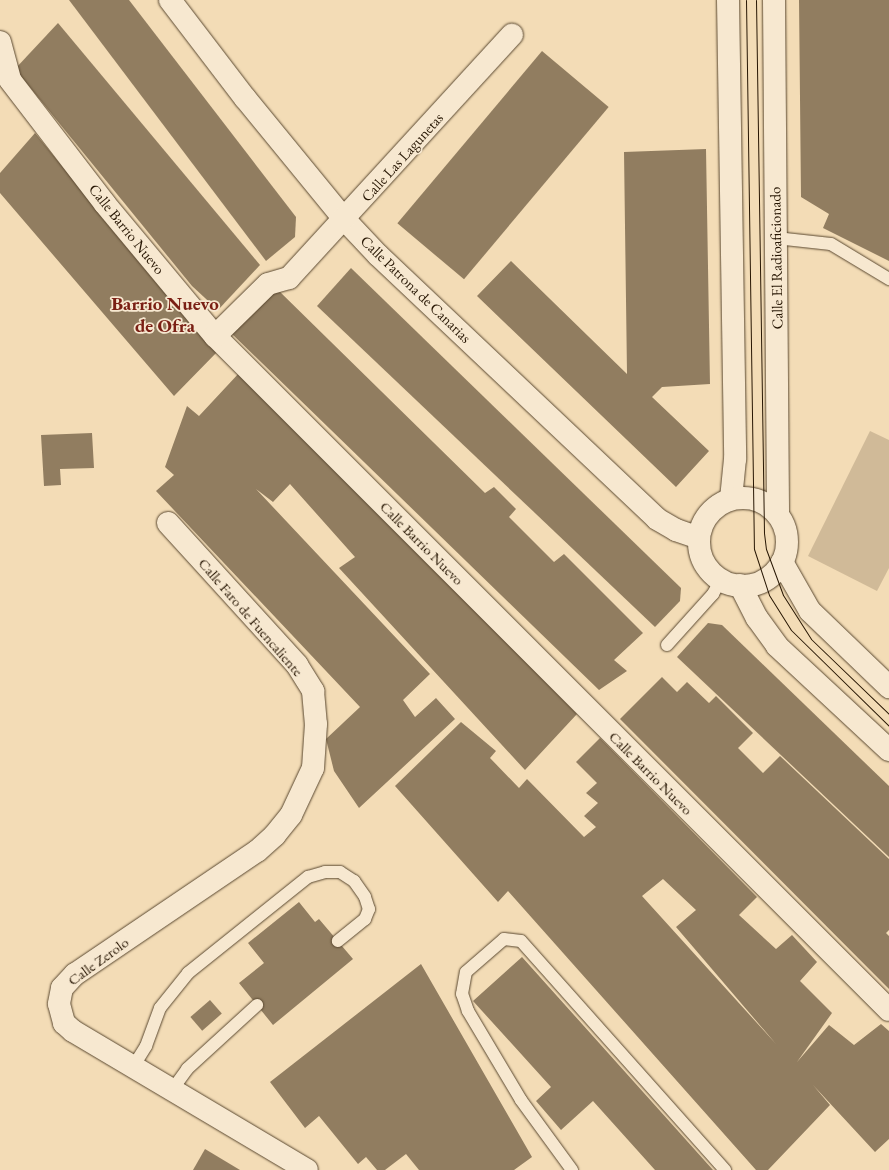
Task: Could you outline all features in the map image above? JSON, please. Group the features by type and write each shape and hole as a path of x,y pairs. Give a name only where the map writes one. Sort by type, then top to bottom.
{"street":[{"name":"Calle Patrona de Canarias","path":"170,0 245,98 345,220 657,519 676,530 699,538"},
{"path":"728,0 734,448 731,499"},
{"name":"Calle El Radioaficionado","path":"774,0 778,515"},
{"name":"Calle Las Lagunetas","path":"215,336 268,284 289,278 345,220 512,35"},
{"name":"Calle Barrio Nuevo","path":"0,42 10,80 105,204 215,336 889,1010"},
{"path":"731,582 763,581 774,573 782,562 787,546 786,530 778,515 758,500 731,499 713,510 701,528 699,538 701,552 706,564 731,582 777,646 889,750"},
{"name":"Calle Faro de Fuencaliente","path":"168,523 297,665 313,691 316,724 313,768"},
{"path":"782,562 810,611 889,687"},
{"name":"Calle Zerolo","path":"307,1170 73,1032 64,1023 59,1004 62,988 75,974 257,851 275,835 291,815 313,768"}],"lane":[{"path":"776,238 831,244 889,279"},
{"path":"667,645 713,594 731,582"},
{"path":"133,1067 146,1046 160,1008 188,973 308,877 325,872 340,872 354,881 365,897 369,909 365,919 338,941"},
{"path":"572,1170 521,1100 468,1011 462,994 466,972 504,938 521,941 725,1170"},
{"path":"172,1090 187,1070 257,1005"}],"shaded area":[{"path":"870,431 889,440 889,568 877,591 808,556"}],"building":[{"path":"69,0 129,0 296,217 295,237 266,261"},
{"path":"799,0 889,0 889,261 823,228 829,214 801,197"},
{"path":"58,23 260,265 218,310 192,286 15,69"},
{"path":"542,51 609,107 464,279 397,223"},
{"path":"35,133 194,328 218,351 174,396 0,193 0,173"},
{"path":"706,149 710,384 662,387 652,397 709,451 676,487 477,296 511,261 627,374 624,152"},
{"path":"351,268 681,588 680,601 655,627 317,306"},
{"path":"277,289 485,493 494,487 516,509 509,517 554,562 564,554 643,633 614,660 627,671 599,690 231,333"},
{"path":"240,372 577,714 525,770 339,568 355,557 290,484 273,502 256,489 430,674 403,700 415,717 436,698 455,719 359,808 334,771 326,739 360,707 156,491 174,475 165,467 187,406 199,416"},
{"path":"92,433 94,468 60,469 61,485 44,486 41,435"},
{"path":"708,623 722,625 889,786 889,857 677,657"},
{"path":"662,677 677,692 687,682 709,703 716,696 753,733 738,748 763,773 780,756 889,859 889,930 886,933 889,936 889,989 620,719"},
{"path":"461,722 496,751 490,758 519,788 527,779 584,837 596,827 584,816 598,803 586,793 597,783 576,762 600,738 757,897 739,915 776,949 792,935 817,962 800,981 832,1013 797,1062 829,1025 854,1045 881,1024 889,1031 889,1139 875,1152 813,1085 830,1105 768,1170 756,1170 508,891 498,902 395,786","holes":["663,879 696,910 676,927 776,1044 642,896"]},
{"path":"299,902 315,922 319,919 353,959 273,1025 239,983 264,963 248,943"},
{"path":"522,957 713,1170 655,1170 593,1101 561,1130 536,1101 551,1087 473,1001"},
{"path":"421,964 532,1157 514,1170 419,1170 406,1154 385,1170 377,1170 366,1157 358,1164 319,1116 305,1128 270,1082"},
{"path":"210,1000 222,1014 202,1031 190,1017"},
{"path":"205,1149 240,1170 193,1170"}],"tram line":[{"path":"746,0 754,549 769,595 791,630 889,726"},
{"path":"756,0 764,533 766,549 783,595 811,639 889,714"}],"district":[{"name":"Barrio Nuevo de Ofra","path":"165,315"}]}
